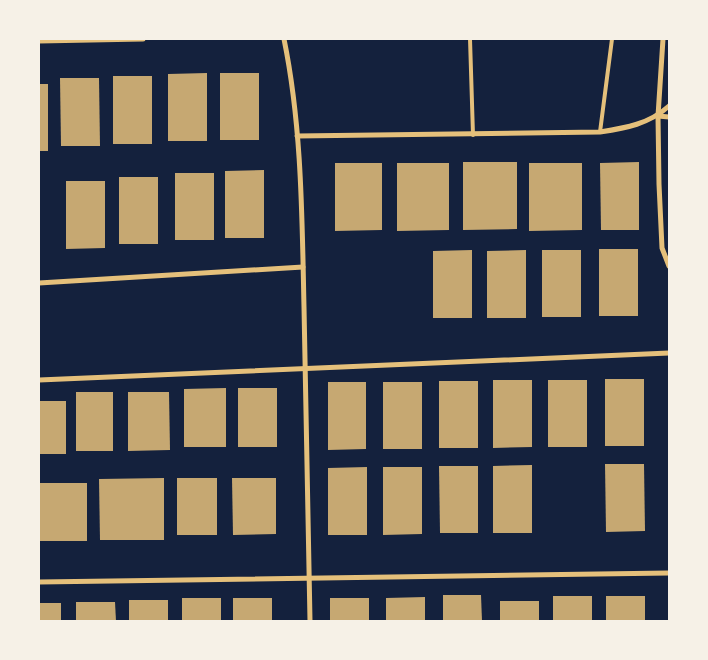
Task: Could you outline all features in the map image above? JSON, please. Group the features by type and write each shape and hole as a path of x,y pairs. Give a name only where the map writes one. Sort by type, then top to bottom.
{"street":[{"path":"39,41 143,39"},
{"path":"284,39 291,73 297,136 303,267 310,621"},
{"path":"663,39 658,116 662,248 669,266"},
{"path":"297,136 600,132 630,127 658,116 669,106"},
{"path":"658,116 669,117"},
{"path":"39,283 303,267"},
{"path":"39,380 669,353"},
{"path":"39,582 669,572"}],"lane":[{"path":"470,39 473,135"},
{"path":"600,132 612,39"}],"building":[{"path":"207,73 207,141 168,141 168,74"},
{"path":"220,73 259,73 259,140 220,140"},
{"path":"113,76 152,76 152,144 113,144"},
{"path":"60,78 99,78 100,146 61,146"},
{"path":"39,84 48,84 48,151 39,151"},
{"path":"463,162 517,162 517,229 463,230"},
{"path":"639,162 639,230 601,230 600,163"},
{"path":"335,163 382,163 382,230 335,231"},
{"path":"397,163 449,163 449,230 397,231"},
{"path":"529,163 582,163 582,230 529,231"},
{"path":"264,170 264,238 225,238 225,171"},
{"path":"175,173 214,173 214,240 175,240"},
{"path":"119,177 158,177 158,244 119,244"},
{"path":"66,181 105,181 105,248 66,249"},
{"path":"599,249 638,249 638,316 599,316"},
{"path":"472,250 472,318 433,318 433,251"},
{"path":"526,250 526,318 487,318 487,251"},
{"path":"542,250 581,250 581,317 542,317"},
{"path":"605,379 644,379 644,446 605,446"},
{"path":"493,380 532,380 532,447 493,448"},
{"path":"548,380 587,380 587,447 548,447"},
{"path":"439,381 478,381 478,448 439,448"},
{"path":"328,382 366,382 366,449 328,450"},
{"path":"383,382 422,382 422,449 383,449"},
{"path":"226,388 226,447 184,447 184,389"},
{"path":"238,388 277,388 277,447 238,447"},
{"path":"76,392 113,392 113,451 76,451"},
{"path":"128,392 169,392 170,450 128,451"},
{"path":"39,401 66,401 66,454 39,454"},
{"path":"605,464 644,464 645,531 606,532"},
{"path":"532,465 532,533 493,533 493,466"},
{"path":"439,466 478,466 478,533 440,533"},
{"path":"367,467 367,535 328,535 328,468"},
{"path":"383,467 422,467 422,534 383,535"},
{"path":"164,478 164,540 100,540 99,479"},
{"path":"177,478 217,478 217,535 177,535"},
{"path":"232,478 276,478 276,534 233,535"},
{"path":"39,483 87,483 87,541 39,541"},
{"path":"443,595 481,595 482,621 443,621"},
{"path":"553,596 592,596 592,621 553,621"},
{"path":"606,596 645,596 645,621 606,621"},
{"path":"425,597 425,621 386,621 386,598"},
{"path":"182,598 221,598 221,621 182,621"},
{"path":"233,598 272,598 272,621 233,621"},
{"path":"330,598 369,598 369,621 330,621"},
{"path":"129,600 168,600 168,621 129,621"},
{"path":"500,601 539,601 539,621 500,621"},
{"path":"76,602 115,602 116,621 76,621"},
{"path":"39,603 61,603 61,621 39,621"}]}
